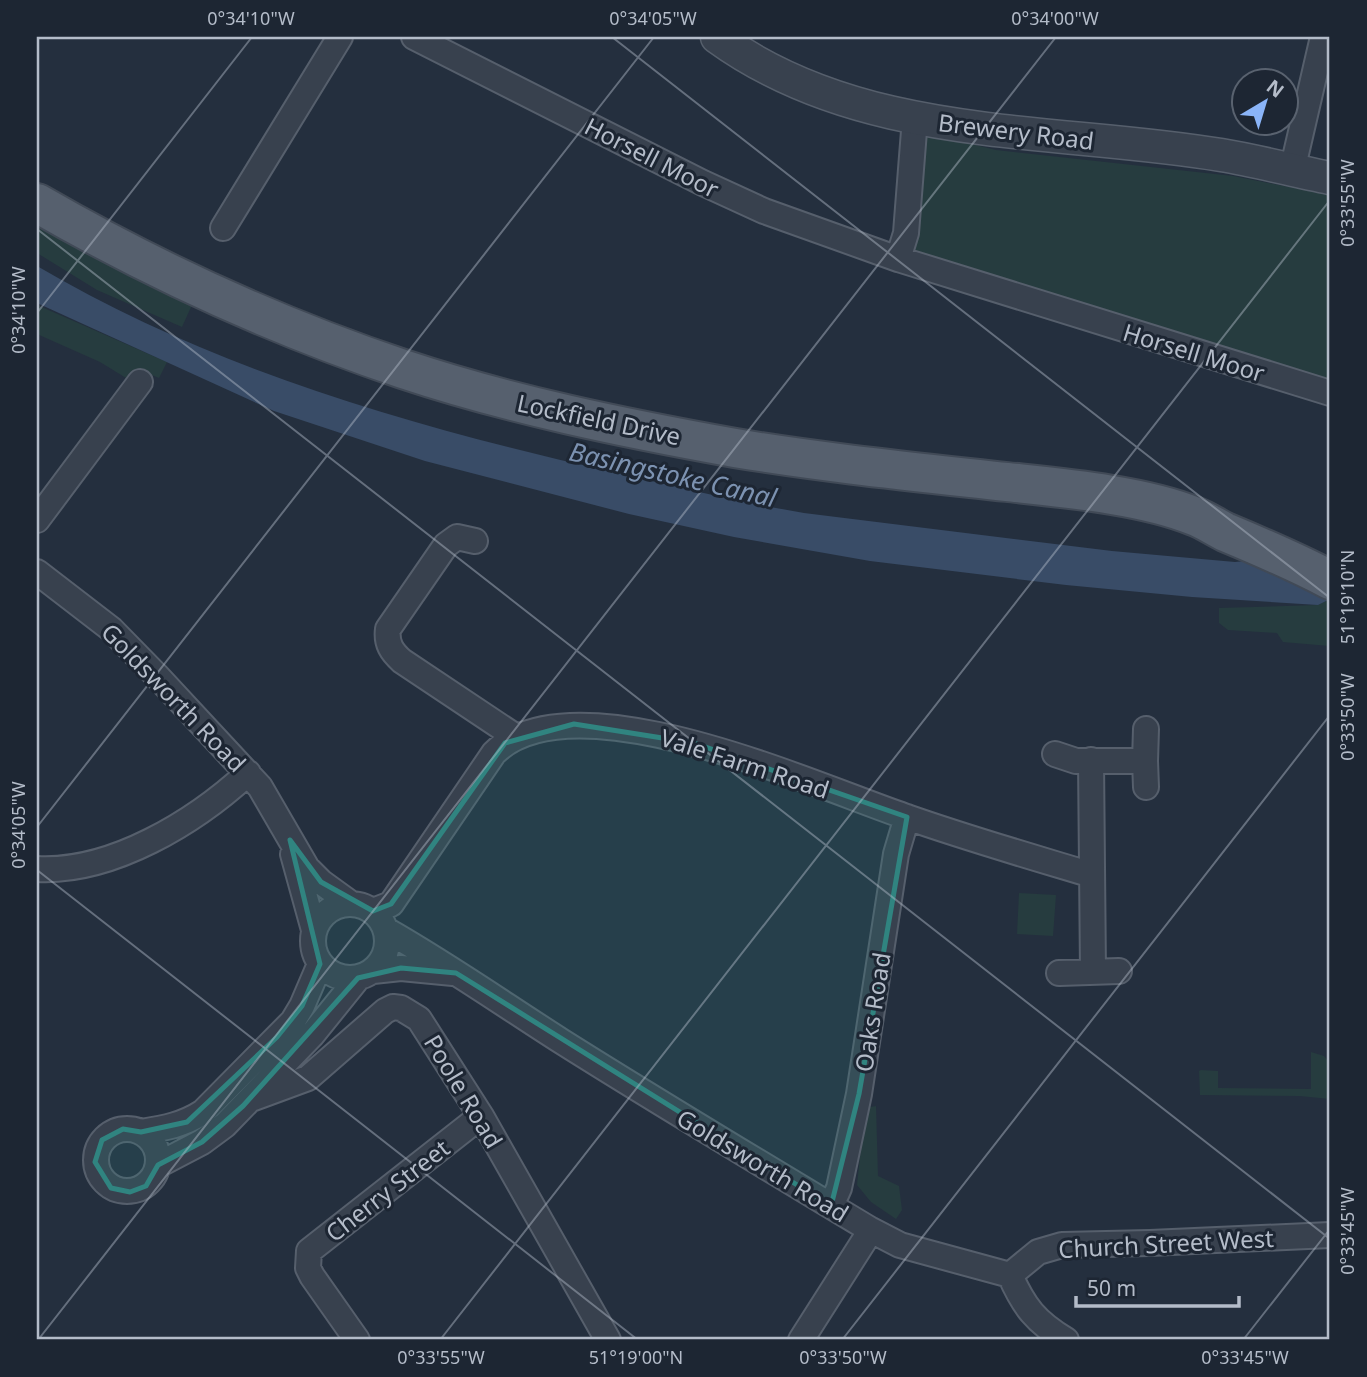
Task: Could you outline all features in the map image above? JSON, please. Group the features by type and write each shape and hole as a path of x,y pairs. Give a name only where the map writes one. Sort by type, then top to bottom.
{"main road":[{"name":"Lockfield Drive","path":"37,202 175,277 302,333 406,370 504,398 621,426 736,448 887,469 1080,491 1152,504 1211,525 1292,560 1330,580"},
{"name":"Lockfield Drive","path":"1211,525 1223,513 1320,552"}],"street":[{"path":"223,228 340,37"},
{"name":"Horsell Moor","path":"414,37 733,197 898,259 1330,393"},
{"name":"Brewery Road","path":"717,37 758,63 822,92 915,118 984,130 1222,156 1330,178"},
{"path":"1292,171 1323,37"},
{"path":"898,259 906,233 915,118"},
{"path":"37,520 139,382"},
{"path":"475,541 463,536 451,540 388,629 388,640 394,654 402,661 516,737"},
{"name":"Goldsworth Road","path":"37,572 120,638 248,773 269,800 307,868 321,882 456,973 659,1102 871,1230 901,1245 1010,1275"},
{"name":"Vale Farm Road","path":"370,915 391,904 494,753 516,737 574,724 667,736 755,763 907,817 1092,875"},
{"path":"1146,730 1146,786"},
{"path":"1055,754 1076,761 1145,761"},
{"path":"1091,760 1093,972"},
{"path":"37,869 56,869 87,863 134,849 203,810 248,773"},
{"name":"Oaks Road","path":"831,1206 839,1188 859,1094 896,854 907,817"},
{"name":"Goldsworth Road","path":"290,840 314,930"},
{"path":"158,1165 202,1142 225,1125 365,974 382,962 386,951 370,915 338,905 319,919 312,942 314,954 328,972 339,977 365,974"},
{"path":"141,1132 153,1142 158,1152 155,1175 146,1186 130,1192 111,1188 98,1173 95,1162 102,1140 112,1132 123,1129 141,1132 174,1127 203,1112 293,1021 320,964"},
{"name":"Goldsworth Road","path":"365,974 401,968 456,973"},
{"path":"1059,973 1119,971"},
{"name":"Poole Road","path":"251,1099 308,1078 393,1007 401,1008 419,1018 481,1116 608,1340"},
{"name":"Cherry Street","path":"357,1340 312,1276 309,1251 481,1116"},
{"path":"801,1340 871,1230"},
{"name":"Church Street West","path":"1010,1275 1038,1252 1062,1245 1150,1244 1330,1235"},
{"path":"1010,1275 1022,1301 1033,1315 1066,1340"}],"highlighted area":[{"path":"574,724 694,743 907,817 859,1094 831,1206 456,973 401,968 358,978 243,1106 202,1142 158,1165 146,1186 130,1192 111,1188 95,1162 102,1140 123,1129 141,1132 187,1122 277,1037 302,1006 320,964 290,840 321,882 373,911 391,904 505,743"}],"green space":[{"path":"926,133 996,150 1233,176 1330,195 1330,385 916,255 914,236"},
{"path":"37,217 196,296 182,327 97,290 37,253"},
{"path":"37,305 167,362 159,378 142,371 131,381 100,362 37,334"},
{"path":"1330,599 1330,646 1283,642 1277,633 1228,630 1219,623 1219,608 1318,605"},
{"path":"1019,893 1056,895 1053,936 1017,934"},
{"path":"1311,1052 1324,1056 1330,1063 1330,1099 1200,1095 1201,1070 1218,1071 1218,1088 1311,1089"},
{"path":"876,1106 878,1176 899,1186 902,1210 896,1219 871,1202 857,1185 865,1108"}],"water":[{"path":"37,266 104,303 245,365 317,391 464,435 684,489 804,513 1112,551 1245,561 1330,578 1330,599 1318,605 1066,585 870,561 734,537 629,514 425,461 274,411 37,303"}],"water label":[{"name":"Basingstoke Canal","path":"673,474"}]}
